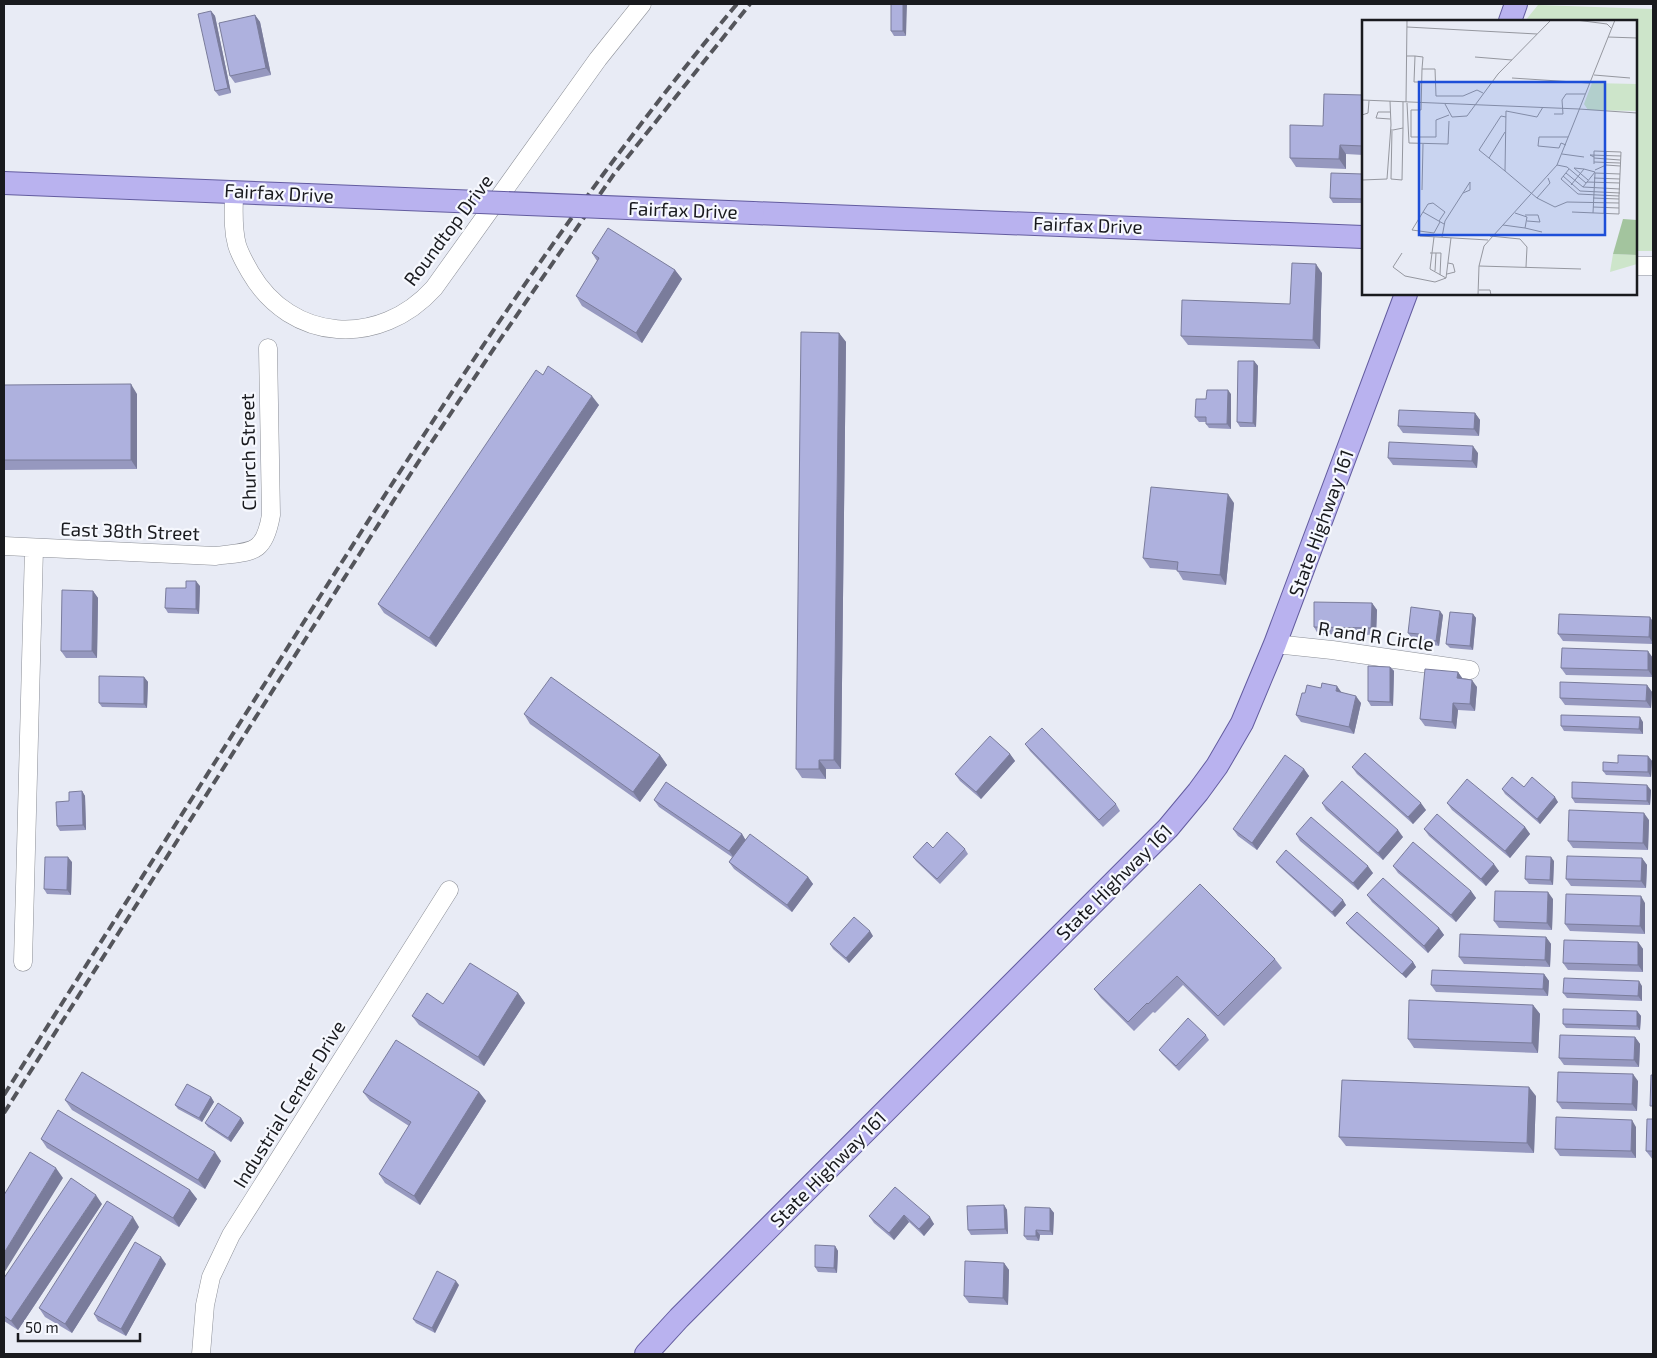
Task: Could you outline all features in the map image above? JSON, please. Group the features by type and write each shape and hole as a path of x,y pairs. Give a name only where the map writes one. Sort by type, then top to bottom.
{"main road":[{"name":"Fairfax Drive","path":"4,183 1362,237"},
{"path":"1339,236 1362,250"},
{"path":"1390,295 1392,301 1390,336"},
{"name":"State Highway 161","path":"646,1354 679,1318 1173,822 1212,773 1242,723 1275,644 1406,295"}],"street":[{"name":"Roundtop Drive","path":"234,191 234,232 237,246 256,282 280,308 308,323 330,328 357,329 382,324 391,320 415,306 434,288 598,59 642,4"},
{"path":"1637,266 1653,266"},
{"name":"Church Street","path":"253,550 265,538 271,515 268,348"},
{"name":"East 38th Street","path":"4,546 216,556 253,550"},
{"path":"23,962 34,548"},
{"name":"R and R Circle","path":"1275,644 1332,650 1470,670"},
{"name":"Industrial Center Drive","path":"201,1354 205,1305 211,1277 231,1235 449,890"}],"green space":[{"path":"1538,5 1653,9 1653,251 1637,251 1637,20 1526,20"}],"building":[{"path":"891,4 903,4 903,31 891,31"},
{"path":"211,11 228,88 215,91 198,14"},
{"path":"255,15 266,68 230,76 219,23"},
{"path":"1324,94 1362,95 1362,146 1340,145 1339,159 1290,158 1290,125 1323,126"},
{"path":"1331,173 1362,174 1362,199 1330,198"},
{"path":"608,228 675,270 636,333 576,296 599,258 592,253"},
{"path":"1292,263 1316,264 1313,340 1181,336 1182,300 1290,304"},
{"path":"801,332 839,333 834,760 819,760 819,769 796,769"},
{"path":"1238,361 1254,361 1253,423 1237,422"},
{"path":"548,366 592,396 429,638 378,604 536,370 543,375"},
{"path":"131,384 131,460 4,460 4,385"},
{"path":"1207,390 1228,390 1227,424 1206,424 1206,417 1195,417 1196,399 1206,399"},
{"path":"1399,410 1475,413 1474,429 1398,426"},
{"path":"1389,442 1473,446 1472,461 1388,458"},
{"path":"1151,487 1228,494 1220,575 1177,571 1178,562 1143,558"},
{"path":"186,581 196,581 196,609 165,608 166,588 186,588"},
{"path":"62,590 93,591 92,651 61,651"},
{"path":"1314,602 1372,603 1371,628 1314,627"},
{"path":"1411,607 1440,611 1436,641 1418,639 1419,634 1408,633"},
{"path":"1450,612 1473,614 1470,646 1446,644"},
{"path":"1559,614 1650,617 1649,637 1558,634"},
{"path":"1562,648 1648,651 1648,670 1561,668"},
{"path":"1368,666 1390,667 1390,702 1368,701"},
{"path":"1425,669 1458,672 1457,678 1472,680 1470,704 1453,703 1452,722 1420,719"},
{"path":"99,676 144,677 144,704 99,703"},
{"path":"551,677 660,755 633,792 524,714"},
{"path":"1560,682 1647,685 1646,701 1560,698"},
{"path":"1322,683 1337,686 1336,691 1356,696 1349,727 1296,715 1302,693 1305,693 1307,685 1321,688"},
{"path":"1561,715 1640,717 1639,729 1561,726"},
{"path":"1042,728 1116,804 1099,820 1025,744"},
{"path":"990,736 1010,754 976,792 955,774"},
{"path":"1365,753 1421,803 1408,817 1352,767"},
{"path":"1285,755 1304,769 1252,843 1233,829"},
{"path":"1618,755 1648,756 1648,772 1603,771 1603,762 1618,763"},
{"path":"1512,777 1524,787 1532,777 1555,797 1537,819 1502,789"},
{"path":"1467,779 1525,827 1505,851 1447,803"},
{"path":"1342,781 1398,830 1378,853 1322,803"},
{"path":"666,782 742,834 729,851 654,800"},
{"path":"1572,782 1647,785 1647,801 1572,798"},
{"path":"82,791 83,825 57,826 56,802 69,801 69,792"},
{"path":"1569,810 1644,813 1643,843 1568,841"},
{"path":"1437,814 1494,864 1481,879 1424,829"},
{"path":"1311,817 1368,866 1353,883 1296,834"},
{"path":"947,832 965,849 937,879 913,857 927,842 933,848"},
{"path":"750,834 808,877 787,905 729,862"},
{"path":"1413,842 1471,891 1451,915 1393,866"},
{"path":"1286,850 1343,900 1332,912 1276,862"},
{"path":"1526,856 1551,857 1550,880 1525,879"},
{"path":"1567,856 1642,858 1641,881 1566,879"},
{"path":"45,857 68,857 67,890 44,889"},
{"path":"1383,878 1439,928 1424,946 1367,895"},
{"path":"1200,884 1275,959 1218,1016 1177,976 1128,1022 1094,989"},
{"path":"1495,891 1548,892 1547,923 1494,921"},
{"path":"1566,894 1641,896 1640,926 1565,924"},
{"path":"1357,912 1413,962 1402,974 1346,923"},
{"path":"854,917 870,931 846,958 830,944"},
{"path":"1460,934 1546,937 1545,960 1459,957"},
{"path":"1564,940 1638,942 1638,965 1563,963"},
{"path":"470,963 518,993 478,1057 412,1016 427,993 443,1004"},
{"path":"1432,970 1544,974 1543,989 1431,985"},
{"path":"1564,978 1639,981 1638,996 1563,993"},
{"path":"1409,1000 1533,1005 1532,1043 1408,1039"},
{"path":"1563,1009 1637,1011 1637,1026 1563,1024"},
{"path":"1188,1018 1206,1035 1176,1066 1159,1050"},
{"path":"1560,1035 1635,1037 1634,1060 1559,1058"},
{"path":"396,1040 479,1092 414,1196 379,1174 411,1122 363,1092"},
{"path":"82,1072 215,1152 198,1180 65,1100"},
{"path":"1558,1072 1633,1074 1632,1104 1557,1102"},
{"path":"1651,1075 1653,1075 1653,1106 1650,1106"},
{"path":"1342,1080 1529,1087 1527,1143 1339,1137"},
{"path":"187,1084 211,1097 199,1118 175,1105"},
{"path":"218,1103 241,1118 228,1138 205,1123"},
{"path":"58,1110 190,1190 173,1218 41,1139"},
{"path":"1556,1117 1632,1120 1631,1151 1555,1149"},
{"path":"1647,1119 1653,1119 1653,1151 1646,1151"},
{"path":"30,1152 56,1168 4,1253 4,1195"},
{"path":"71,1178 96,1195 11,1321 4,1316 4,1278"},
{"path":"895,1187 930,1217 919,1229 904,1215 889,1233 869,1216"},
{"path":"107,1201 133,1217 65,1324 39,1308"},
{"path":"1004,1205 1005,1229 968,1230 967,1206"},
{"path":"1025,1207 1050,1208 1050,1231 1036,1230 1036,1236 1024,1236"},
{"path":"135,1242 161,1257 121,1329 94,1314"},
{"path":"815,1245 835,1246 834,1268 815,1267"},
{"path":"965,1261 1004,1263 1003,1298 964,1296"},
{"path":"437,1271 456,1281 432,1328 413,1319"}],"railway":[{"path":"4,1095 319,598 467,369 570,219 624,146 737,4"},
{"path":"4,1113 413,470 499,341 614,174 750,4"}]}
